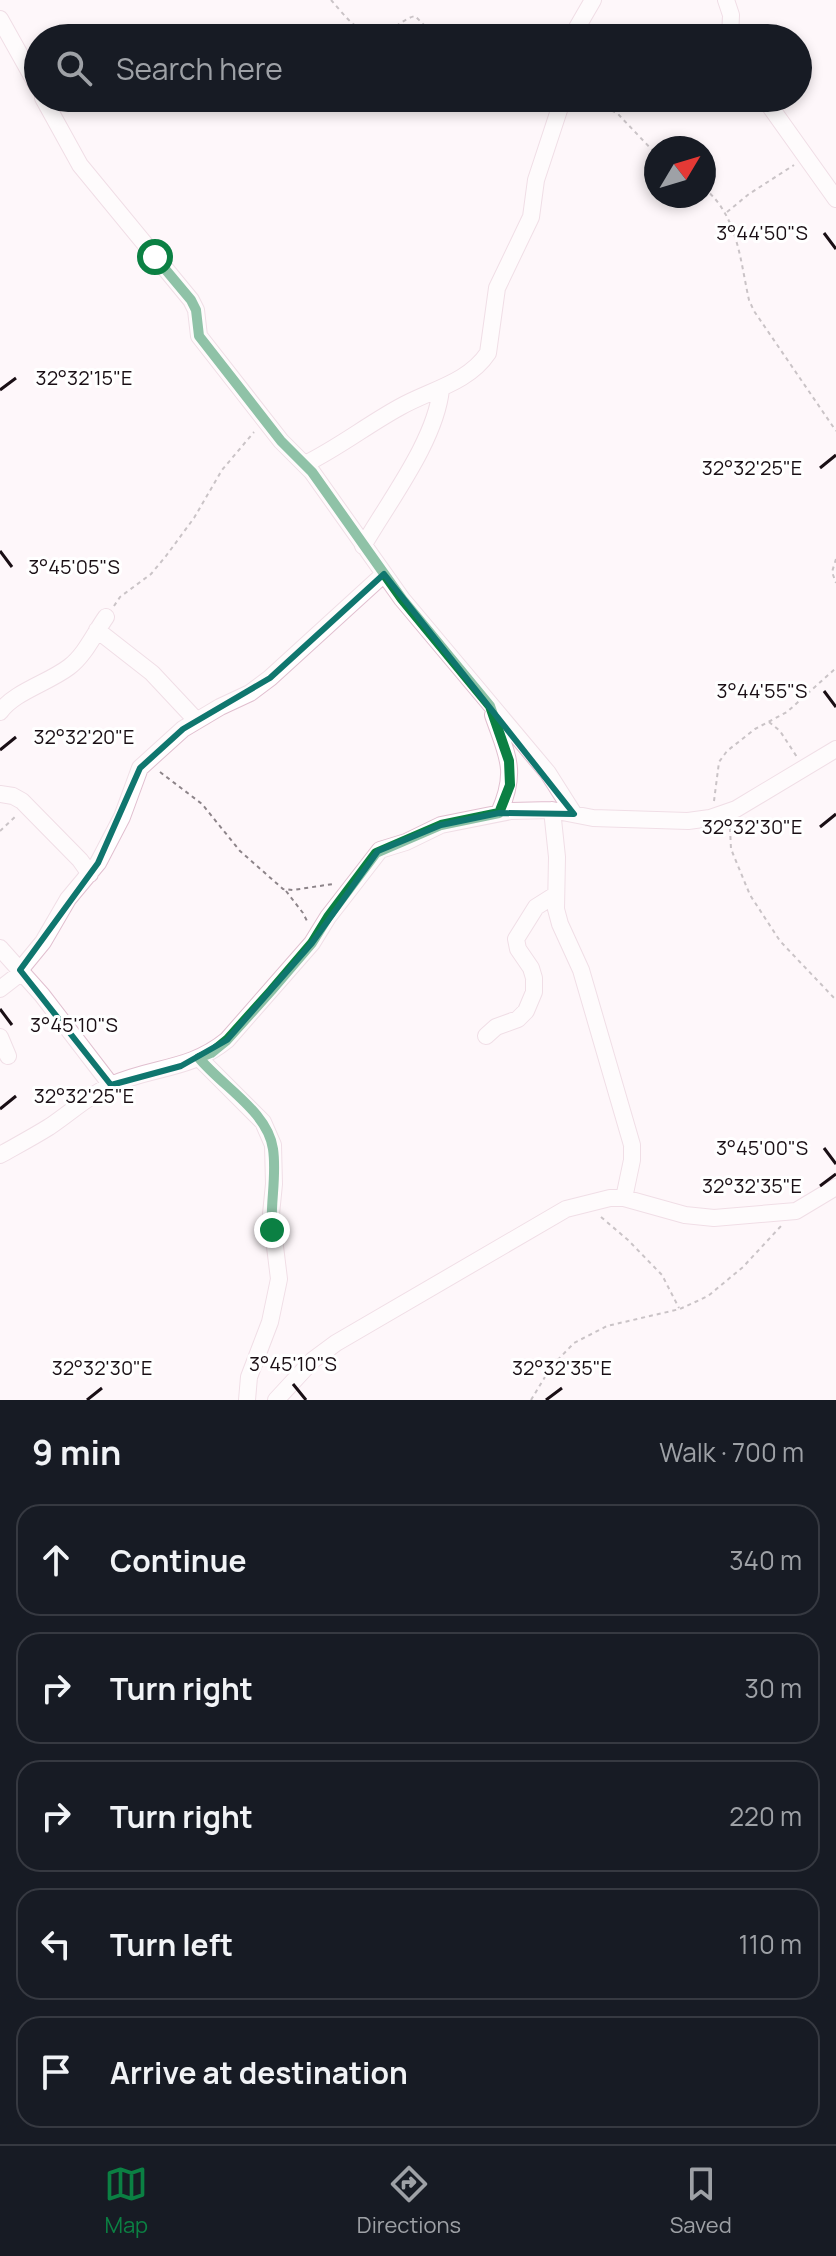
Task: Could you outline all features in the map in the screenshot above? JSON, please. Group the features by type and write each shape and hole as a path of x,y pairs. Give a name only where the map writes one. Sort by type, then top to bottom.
{"street":[{"path":"579,24 593,0"},
{"path":"726,0 731,24"},
{"path":"0,19 24,62"},
{"path":"51,112 80,165 191,300 196,310 199,336 281,441 305,464 384,574 548,773 574,814"},
{"path":"305,464 400,407 458,381 482,362 488,353 497,288 531,217 536,180 558,112"},
{"path":"774,112 836,199"},
{"path":"363,546 423,443 440,401 441,389"},
{"path":"0,989 21,971 43,942 68,899 90,874 115,833 140,768 196,720 250,693 270,678 384,574"},
{"path":"0,712 10,701 71,665 101,624 196,720"},
{"path":"490,706 509,761 510,785 499,813"},
{"path":"0,1155 111,1085 181,1066 211,1053 227,1040 312,943 380,850 406,842 441,825 499,813 552,810 593,818 688,821 710,818 736,809 836,749"},
{"path":"0,794 13,796 28,806 90,874"},
{"path":"552,810 557,857 556,909 576,956 597,1020 632,1145 624,1198"},
{"path":"486,1036 496,1027 518,1019 526,1011 534,992 534,978 516,939 536,907 555,895"},
{"path":"0,948 111,1085"},
{"path":"0,1037 8,1056"},
{"path":"199,1058 263,1122 273,1145 271,1214 279,1279 270,1322 249,1377 247,1400"},
{"path":"276,1400 313,1360 336,1343 566,1209 610,1198 624,1198 685,1215 714,1218 796,1211 836,1187"}],"path":[{"path":"331,0 355,24"},
{"path":"397,24 415,16 424,24"},
{"path":"615,112 644,141"},
{"path":"726,213 806,159"},
{"path":"716,199 733,228 754,311 836,431"},
{"path":"101,624 120,597 151,574 166,556 194,518 222,470 264,418"},
{"path":"836,559 832,572 836,583"},
{"path":"710,818 719,762 727,751 768,721 787,712 836,668"},
{"path":"768,721 780,731 797,757"},
{"path":"147,761 202,804 240,851 285,890 303,913 312,943"},
{"path":"0,831 28,806"},
{"path":"736,809 730,833 731,849 750,895 780,941 836,1000"},
{"path":"285,890 355,881"},
{"path":"584,1204 628,1240 662,1275 680,1309"},
{"path":"531,1400 551,1367 582,1337 607,1326 680,1309 708,1296 743,1267 796,1211"}],"highlighted area":[{"path":"384,574 574,814 499,813 441,825 378,851 312,943 227,1040 181,1066 111,1085 20,970 98,863 140,768 183,729 270,678"}],"route":[{"path":"155,257 191,300 196,310 199,336 281,441 312,472 402,599 490,706 509,761 510,785 499,813 441,825 376,853 312,943 271,991 227,1040 199,1058 252,1109 263,1122 273,1145 272,1230"}]}
